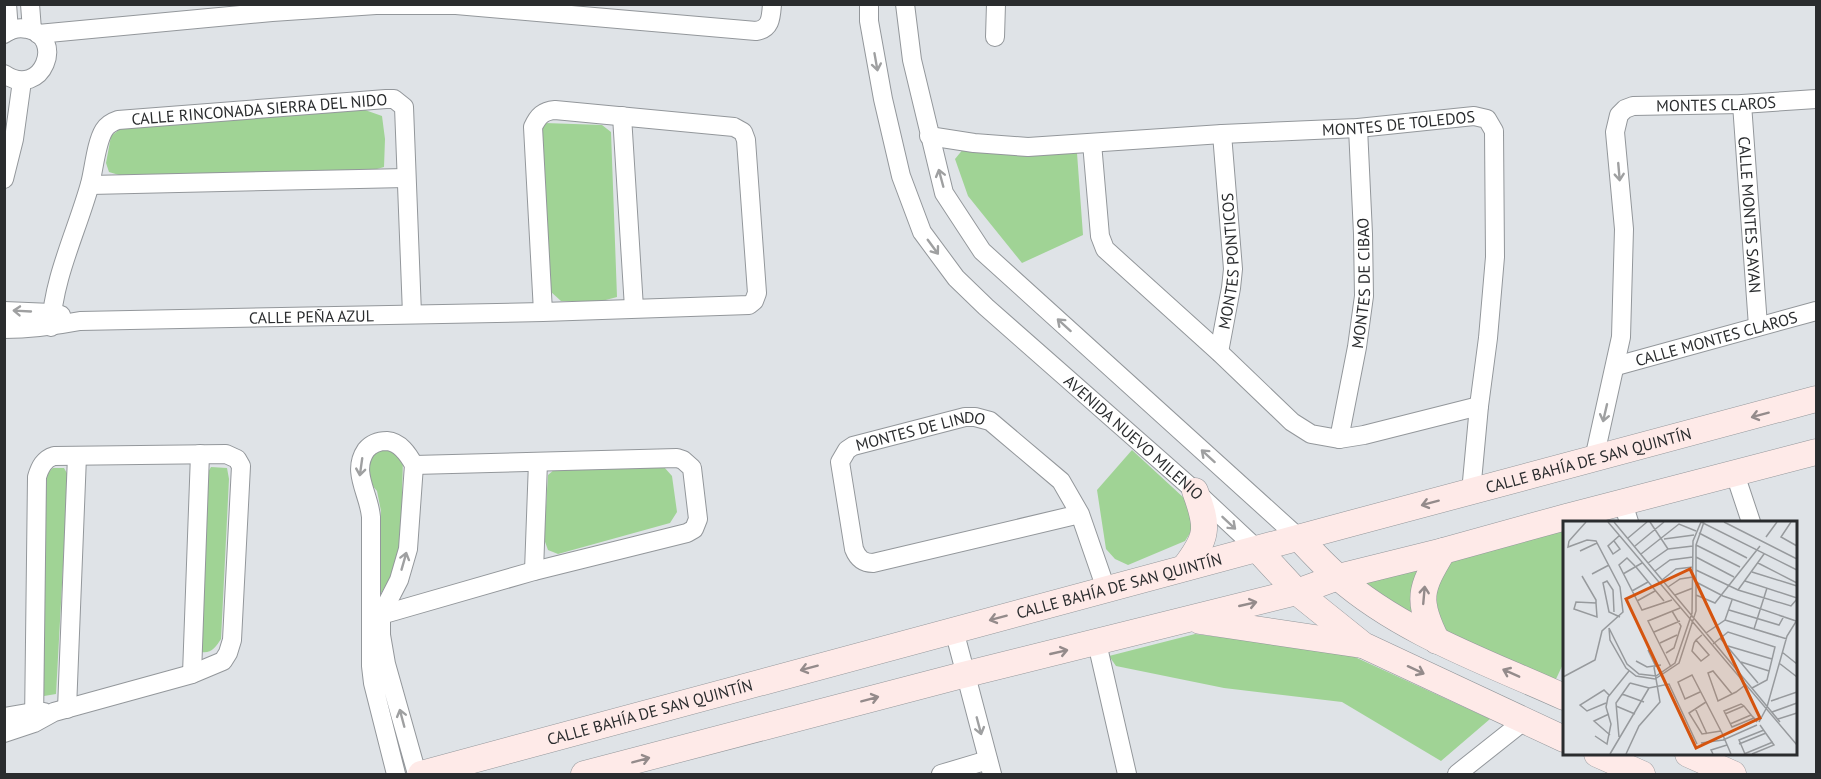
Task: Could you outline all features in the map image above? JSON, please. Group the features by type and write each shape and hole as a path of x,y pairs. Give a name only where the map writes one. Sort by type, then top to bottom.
{"street":[{"path":"7,4 7,33 24,28 35,32 376,5 456,5 762,30 770,23 772,4"},
{"path":"4,74 22,81 37,75 46,63 47,47 35,32 30,4"},
{"name":"AVENIDA NUEVO MILENIO","path":"869,4 869,21 881,88 901,176 922,232 956,278 1195,491 1258,550 1298,592 1363,645 1563,739"},
{"path":"906,4 912,60 944,193 982,251 1299,538 1338,577 1367,599 1437,641 1563,697"},
{"path":"995,37 996,4"},
{"path":"4,179 14,139 22,81"},
{"name":"CALLE RINCONADA SIERRA DEL NIDO","path":"52,320 66,258 90,185 102,132 109,124 118,120 386,99 394,99 404,106 412,314"},
{"name":"MONTES CLAROS","path":"1619,115 1625,109 1633,106 1742,104 1816,99"},
{"name":"CALLE MONTES SAYAN","path":"1742,104 1758,326"},
{"name":"CALLE PEÑA AZUL","path":"52,320 543,312 745,305 754,301 757,293 746,140 743,132 734,127 549,111 537,118 533,127 543,312"},
{"name":"CALLE MONTES CLAROS","path":"1594,459 1621,337 1624,230 1615,132 1619,115"},
{"path":"622,116 634,309"},
{"name":"MONTES DE TOLEDOS","path":"929,136 974,143 1028,147 1222,134 1358,128 1474,116 1487,118 1494,131 1495,257 1471,492"},
{"name":"MONTES DE CIBAO","path":"1339,439 1357,347 1364,296 1358,128"},
{"name":"MONTES PONTICOS","path":"1219,352 1233,268 1222,134"},
{"path":"1092,143 1100,236 1105,249 1219,352 1292,422 1311,434 1339,439 1364,435 1479,406"},
{"path":"90,185 406,178"},
{"path":"4,310 52,320"},
{"name":"CALLE MONTES CLAROS","path":"1616,366 1816,311"},
{"path":"4,329 26,330 52,320"},
{"name":"CALLE BAHÍA DE SAN QUINTÍN","path":"419,774 1816,399"},
{"name":"MONTES DE LINDO","path":"1080,514 867,563 857,556 855,549 840,462 847,450 854,446 965,417 990,421 1061,481 1080,514 1106,589"},
{"path":"396,774 373,683 370,658 376,616 371,517 370,503 361,483 360,462 367,448 384,441 392,442 400,447 409,455 414,465 408,549 399,580 376,616 386,664 419,774"},
{"path":"4,717 33,717 61,710 192,674 223,661 231,647 242,466 237,459 226,453 77,456 49,458 41,466 37,477 33,717"},
{"path":"1587,521 1626,513 1736,474 1816,453"},
{"path":"192,674 200,454"},
{"path":"61,710 77,456"},
{"path":"376,616 534,571 687,533 696,525 698,519 692,468 677,458 414,465"},
{"path":"534,571 538,462"},
{"path":"1736,474 1751,521"},
{"path":"1184,568 1201,544 1205,530 1205,518 1195,491"},
{"path":"584,774 965,674 1298,592 1338,577 1443,551 1563,526"},
{"path":"1437,641 1427,622 1423,608 1423,596 1428,576 1443,551"},
{"path":"1185,619 1363,645"},
{"path":"941,774 990,767 954,630"},
{"path":"1097,643 1127,774"},
{"path":"4,733 33,717"},
{"path":"1457,774 1525,720"},
{"path":"1601,755 1642,774"},
{"path":"1694,755 1726,766"}],"green space":[{"path":"365,110 382,116 385,139 384,167 370,171 119,175 109,172 106,163 111,136 120,129"},
{"path":"545,123 602,125 611,132 617,297 602,301 561,301 550,291 539,135"},
{"path":"964,148 1077,153 1083,235 1022,263 968,196 955,159"},
{"path":"388,446 403,457 401,540 394,570 379,597 376,590 381,511 377,491 366,478 369,453"},
{"path":"1132,450 1184,498 1192,514 1192,530 1185,541 1128,565 1115,559 1106,549 1097,490"},
{"path":"211,467 227,468 229,479 221,639 213,649 201,652 207,474"},
{"path":"664,467 672,476 677,512 670,523 558,554 548,550 544,539 548,475 555,469"},
{"path":"53,468 64,468 68,475 56,694 38,697 36,694 47,473"},
{"path":"1563,522 1563,664 1549,694 1346,575"},
{"path":"1195,634 1344,652 1490,719 1441,761 1342,702 1224,688 1116,666 1109,656"}]}
